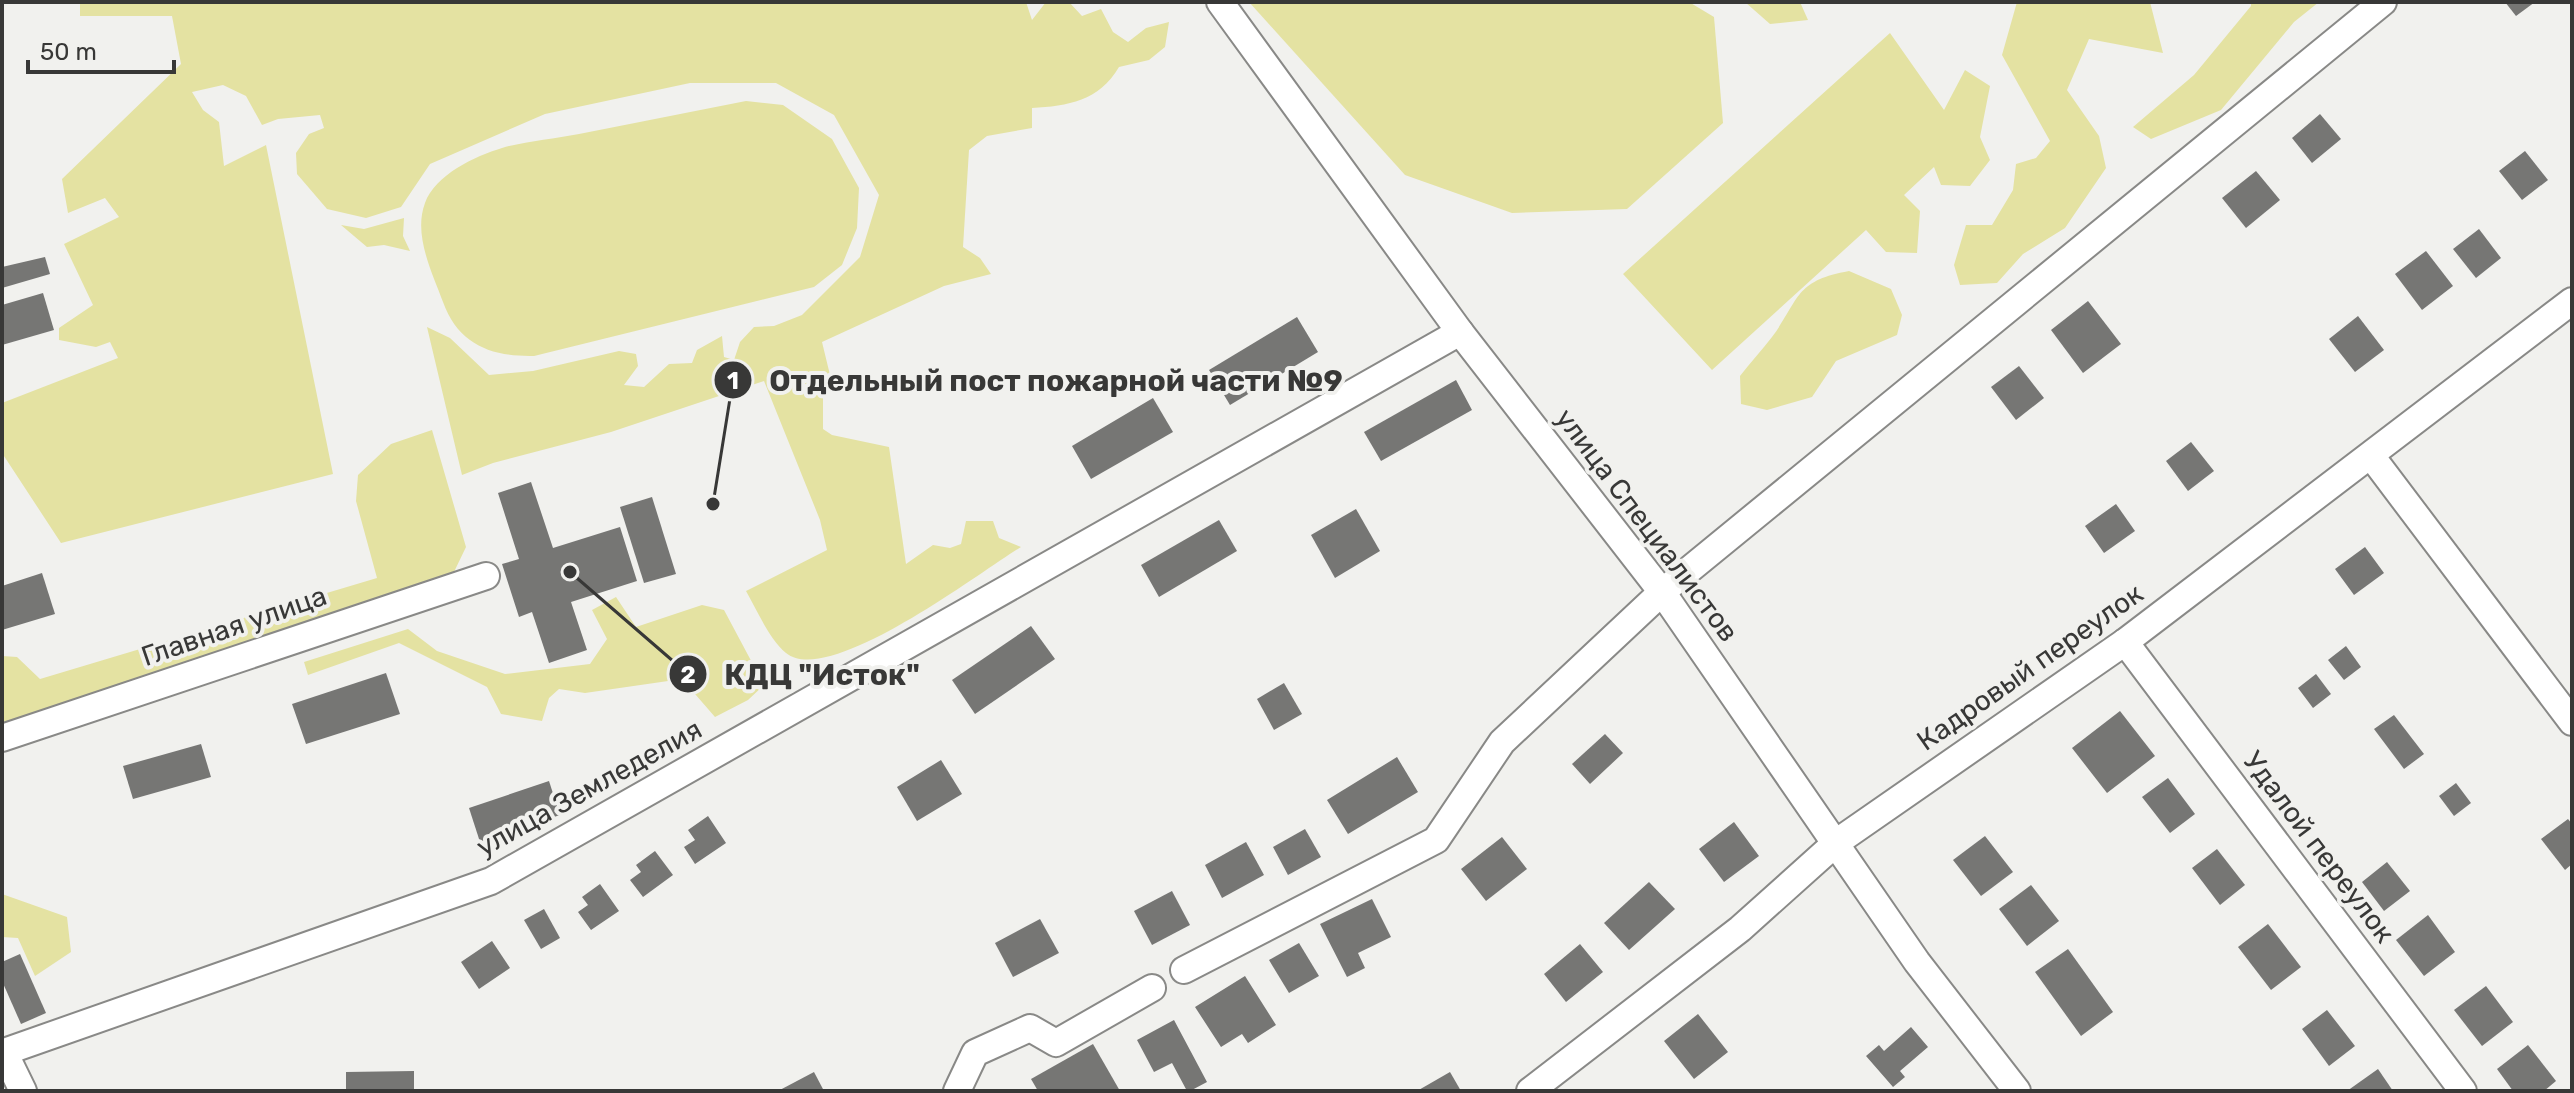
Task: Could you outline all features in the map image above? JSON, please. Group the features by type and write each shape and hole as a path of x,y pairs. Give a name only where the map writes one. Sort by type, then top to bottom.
{"street":[{"name":"улица Специалистов","path":"1220,2 1460,332 1662,592 1917,962 2017,1091"},
{"path":"1184,970 1436,840 1502,742 1662,592 2383,2"},
{"name":"Кадровый переулок","path":"1530,1091 1740,929 1837,842 2125,642 2372,457 2572,301"},
{"name":"улица Земледелия","path":"4,1052 491,881 1460,332"},
{"path":"2372,457 2569,713"},
{"name":"Главная улица","path":"2,738 486,576"},
{"name":"Удалой переулок","path":"2125,642 2463,1091"},
{"path":"957,1091 975,1053 1030,1028 1056,1043 1152,988"},
{"path":"4,1052 23,1091"}],"shaded area":[{"path":"80,2 1026,2 1032,20 1046,2 1069,2 1082,16 1101,9 1113,32 1128,42 1146,28 1169,22 1165,47 1149,60 1119,67 1102,87 1082,100 1032,108 1032,128 987,136 969,150 963,247 980,258 991,274 944,286 822,342 830,375 823,379 823,429 832,435 889,447 906,564 933,545 950,548 961,544 966,521 993,521 999,538 1021,547 904,622 835,655 807,660 786,653 780,647 746,591 827,550 820,520 764,381 611,432 493,463 462,475 427,327 450,338 489,375 533,371 619,351 636,354 638,366 624,385 644,387 669,364 692,363 697,350 722,336 724,357 734,360 740,342 754,327 774,326 802,315 860,257 879,195 834,115 776,83 690,83 545,114 430,164 401,207 366,218 327,209 297,174 296,153 309,134 324,128 320,115 278,119 262,125 246,96 223,85 192,92 203,110 219,122 224,166 266,145 333,474 61,543 2,453 2,403 118,358 110,342 96,347 59,340 59,328 93,305 64,244 119,217 105,198 68,213 62,179 181,64 172,16 80,16"},
{"path":"1249,2 1689,2 1714,17 1723,123 1627,209 1512,213 1405,175"},
{"path":"1745,2 1800,2 1808,20 1770,24"},
{"path":"2017,2 2150,2 2163,53 2089,39 2067,90 2099,136 2106,168 2065,228 2023,254 1997,283 1960,285 1954,265 1966,225 1992,225 2013,190 2016,164 2036,158 2050,141 2002,55"},
{"path":"2251,2 2319,2 2294,22 2221,110 2151,139 2133,127 2194,75 2251,6"},
{"path":"1890,33 1944,110 1965,70 1990,86 1980,137 1990,160 1970,186 1941,185 1934,167 1904,195 1920,211 1917,253 1886,252 1866,230 1712,370 1623,274"},
{"path":"746,101 783,105 832,139 859,188 857,228 842,265 814,287 534,356 490,350 467,338 458,328 449,316 429,266 421,228 425,203 447,175 480,156 511,146"},
{"path":"404,218 403,236 410,251 384,245 367,247 341,225 364,229"},
{"path":"1849,271 1891,289 1902,315 1897,335 1836,361 1812,397 1767,410 1741,404 1740,376 1772,337 1800,294 1818,280"},
{"path":"432,430 466,547 453,574 2,731 2,656 17,657 40,679 377,578 356,501 358,475 391,444"},
{"path":"616,597 636,627 702,605 724,610 764,685 748,700 715,717 682,679 585,693 559,689 549,698 542,721 501,714 487,687 399,643 308,675 304,662 408,629 437,651 505,674 590,664 607,639 592,610"},
{"path":"2,894 67,917 71,952 35,976 18,938 2,937"}],"building":[{"path":"2505,2 2535,2 2516,16"},
{"path":"2320,114 2341,139 2312,163 2292,138"},
{"path":"2525,151 2548,180 2522,200 2499,171"},
{"path":"2256,171 2280,200 2246,228 2222,198"},
{"path":"2479,229 2501,258 2476,278 2453,249"},
{"path":"2426,251 2453,286 2422,310 2395,274"},
{"path":"45,257 50,274 2,288 2,267"},
{"path":"43,293 54,330 2,345 2,305"},
{"path":"2088,301 2121,344 2083,373 2051,330"},
{"path":"2358,316 2384,350 2355,372 2329,339"},
{"path":"1297,317 1318,352 1230,405 1209,370"},
{"path":"2019,366 2044,398 2016,420 1991,387"},
{"path":"1456,380 1472,410 1381,461 1364,432"},
{"path":"1153,398 1173,432 1091,479 1072,446"},
{"path":"2191,442 2214,471 2188,491 2166,461"},
{"path":"531,482 553,548 620,527 637,581 571,602 587,650 549,663 532,612 519,617 502,564 519,559 498,493"},
{"path":"652,497 676,574 644,583 620,507"},
{"path":"2116,504 2135,531 2104,553 2085,526"},
{"path":"1356,509 1380,551 1335,578 1311,535"},
{"path":"1219,520 1237,551 1159,597 1141,565"},
{"path":"2365,547 2384,573 2354,595 2335,569"},
{"path":"42,573 55,614 2,630 2,586"},
{"path":"1031,626 1055,659 975,714 952,680"},
{"path":"2346,646 2361,667 2344,680 2328,660"},
{"path":"386,673 400,714 306,744 292,704"},
{"path":"2316,674 2331,694 2313,708 2298,688"},
{"path":"1284,683 1302,714 1274,730 1257,699"},
{"path":"2120,711 2155,756 2107,793 2072,748"},
{"path":"2394,715 2424,754 2404,769 2374,729"},
{"path":"1605,734 1623,753 1590,784 1572,764"},
{"path":"201,744 211,777 133,799 123,766"},
{"path":"1397,757 1418,792 1348,834 1327,800"},
{"path":"941,760 962,794 917,821 897,787"},
{"path":"2168,778 2195,814 2170,833 2142,797"},
{"path":"549,781 560,815 480,842 469,808"},
{"path":"2456,783 2471,803 2454,816 2439,796"},
{"path":"708,816 726,843 695,864 684,847 695,840 688,830"},
{"path":"2568,819 2572,824 2572,864 2565,870 2541,839"},
{"path":"1734,822 1759,856 1724,882 1699,849"},
{"path":"1305,829 1321,857 1288,875 1273,847"},
{"path":"1985,836 2013,872 1981,896 1953,860"},
{"path":"1502,837 1527,869 1486,901 1461,869"},
{"path":"1246,842 1264,875 1222,898 1205,865"},
{"path":"2217,849 2245,885 2220,905 2192,868"},
{"path":"655,851 673,875 643,897 630,880 641,872 636,865"},
{"path":"2387,862 2410,891 2384,911 2362,882"},
{"path":"1649,882 1675,909 1629,950 1604,923"},
{"path":"600,884 619,911 591,930 578,912 588,905 582,897"},
{"path":"2031,885 2059,921 2027,946 1999,909"},
{"path":"1172,891 1190,925 1152,945 1134,911"},
{"path":"1372,899 1391,937 1358,953 1365,968 1347,977 1320,924"},
{"path":"544,909 560,938 541,949 524,920"},
{"path":"2428,915 2455,952 2424,976 2396,940"},
{"path":"1040,919 1059,953 1013,977 995,943"},
{"path":"2268,924 2301,967 2271,990 2238,947"},
{"path":"492,941 510,968 479,989 461,962"},
{"path":"1299,943 1319,976 1289,993 1269,960"},
{"path":"1580,944 1603,972 1566,1002 1544,974"},
{"path":"2068,949 2113,1012 2081,1036 2035,972"},
{"path":"20,954 46,1013 21,1024 2,981 2,962"},
{"path":"1245,976 1276,1025 1248,1043 1242,1034 1221,1047 1195,1007"},
{"path":"2486,986 2513,1022 2482,1046 2454,1010"},
{"path":"2327,1010 2355,1046 2329,1066 2302,1029"},
{"path":"1698,1014 1728,1052 1694,1079 1664,1041"},
{"path":"1174,1020 1207,1082 1190,1091 1187,1091 1172,1063 1154,1072 1137,1040"},
{"path":"1911,1027 1928,1047 1900,1071 1905,1077 1893,1087 1866,1056 1879,1045 1884,1051"},
{"path":"1093,1044 1120,1091 1038,1091 1031,1079"},
{"path":"2528,1045 2556,1081 2544,1091 2513,1091 2497,1069"},
{"path":"2378,1069 2393,1091 2347,1091"},
{"path":"414,1071 414,1091 346,1091 346,1072"},
{"path":"814,1072 824,1091 778,1091"},
{"path":"1450,1072 1461,1091 1417,1091"}],"place":[{"name":"Отдельный пост пожарной части №9","path":"713,504"},
{"name":"КДЦ \"Исток\"","path":"570,572"}]}
